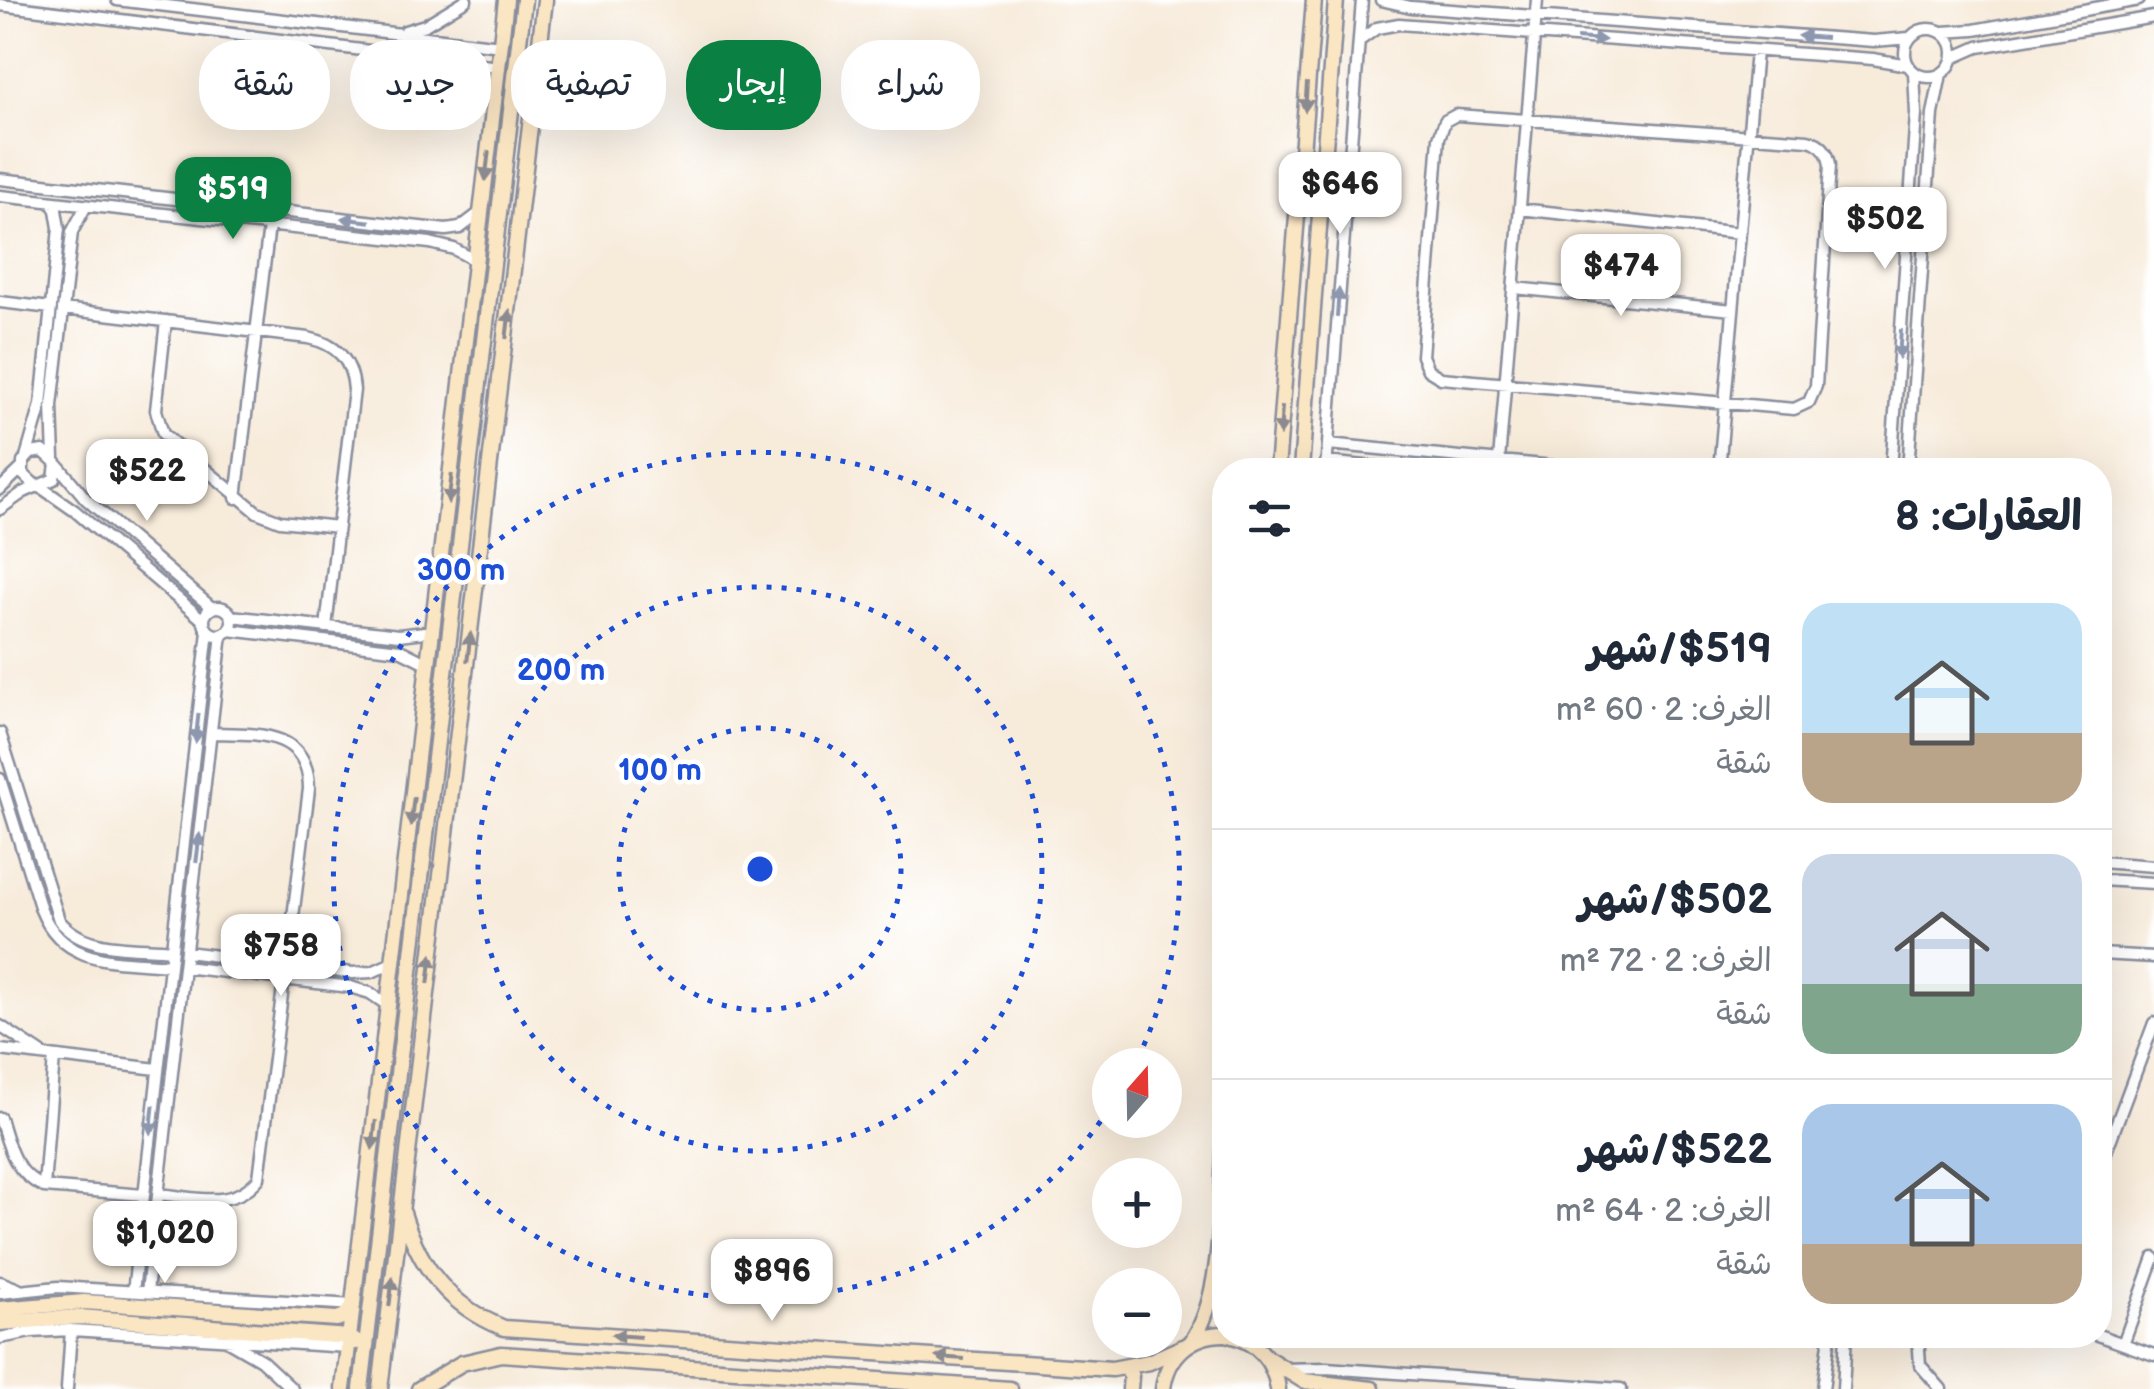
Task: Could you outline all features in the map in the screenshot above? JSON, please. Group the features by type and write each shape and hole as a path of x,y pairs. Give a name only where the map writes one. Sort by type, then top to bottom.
{"street":[{"path":"117,0 445,40"},
{"path":"399,33 425,25 466,0"},
{"path":"343,1389 476,261 486,240 482,211 506,0"},
{"path":"519,40 524,0"},
{"path":"380,1389 546,0"},
{"path":"1278,458 1314,0"},
{"path":"1302,458 1336,0"},
{"path":"1327,458 1362,0"},
{"path":"1381,0 1402,6 1874,41 1909,38 1922,29 1943,32 2140,0"},
{"path":"1499,458 1537,0"},
{"path":"2085,10 2102,0"},
{"path":"0,5 350,49"},
{"path":"1909,458 1933,114 1941,74 1953,58 1978,47 2154,17"},
{"path":"1359,40 1377,28 1399,24 1882,60 1911,68 1924,77 1941,74"},
{"path":"1943,32 1952,44 1953,58"},
{"path":"1892,458 1916,114 1905,48 1909,38"},
{"path":"491,45 511,47"},
{"path":"1720,458 1756,51"},
{"path":"491,66 499,67"},
{"path":"361,1389 486,240 511,90"},
{"path":"1456,115 1528,118 1814,142 1824,148 1829,159 1816,386 1809,402 1794,409 1441,378 1428,370 1422,361 1442,126 1456,115"},
{"path":"0,178 446,230 472,221 482,211"},
{"path":"0,196 430,243 476,261"},
{"path":"51,202 59,228 41,405 24,462 26,480 75,511 206,626 226,632 400,650 430,664"},
{"path":"0,509 54,479 52,406 72,232 86,206"},
{"path":"1520,209 1740,233"},
{"path":"236,498 268,226"},
{"path":"1514,288 1733,310"},
{"path":"0,302 51,308"},
{"path":"64,309 324,341 337,349 353,375 326,627"},
{"path":"166,321 157,422 163,434 257,512 280,521 338,527"},
{"path":"1328,444 1469,458"},
{"path":"0,489 24,462 44,451 86,499 212,608 221,607 231,616 399,635 433,631"},
{"path":"133,1292 206,626 212,608"},
{"path":"147,1292 211,733 231,616"},
{"path":"0,733 58,920 81,940 172,950"},
{"path":"211,733 274,738 297,750 305,761 309,789 287,965"},
{"path":"0,779 41,910 48,928 60,942 95,957 170,965"},
{"path":"2112,863 2154,866"},
{"path":"2112,881 2154,883"},
{"path":"186,952 352,973 372,972 395,962"},
{"path":"2112,955 2154,957"},
{"path":"184,966 350,987 370,993 389,1006"},
{"path":"350,987 352,973"},
{"path":"158,1194 231,1199 248,1192 260,1178 284,979"},
{"path":"2112,1136 2154,1023"},
{"path":"0,1026 50,1056"},
{"path":"0,1050 157,1069"},
{"path":"44,1186 50,1056"},
{"path":"0,1118 17,1168 28,1180 44,1186 144,1195"},
{"path":"401,1207 416,1249 438,1283 479,1317 504,1328 1126,1367 1212,1338"},
{"path":"2123,1344 2154,1258"},
{"path":"0,1282 19,1290"},
{"path":"0,1293 58,1287 371,1306"},
{"path":"1163,1389 1170,1364 1206,1317 1212,1293"},
{"path":"0,1308 84,1302 337,1319 345,1316 354,1304"},
{"path":"0,1323 79,1317 192,1331 222,1339 261,1360 292,1389"},
{"path":"302,1333 307,1327 305,1317"},
{"path":"512,1355 509,1340 518,1329"},
{"path":"0,1338 71,1330 192,1331 302,1333 348,1342"},
{"path":"67,1389 71,1330"},
{"path":"222,1339 356,1342 364,1356"},
{"path":"2112,1340 2154,1356"},
{"path":"1258,1348 1292,1376 1316,1385 1372,1389"},
{"path":"1823,1389 1828,1348"},
{"path":"1843,1389 1845,1348"},
{"path":"1919,1348 1920,1365 1941,1389"},
{"path":"420,1389 462,1363 512,1355 1010,1389"},
{"path":"1267,1358 1278,1389"},
{"path":"1126,1367 1131,1376 1130,1389"},
{"path":"1281,1368 1620,1389"}]}
